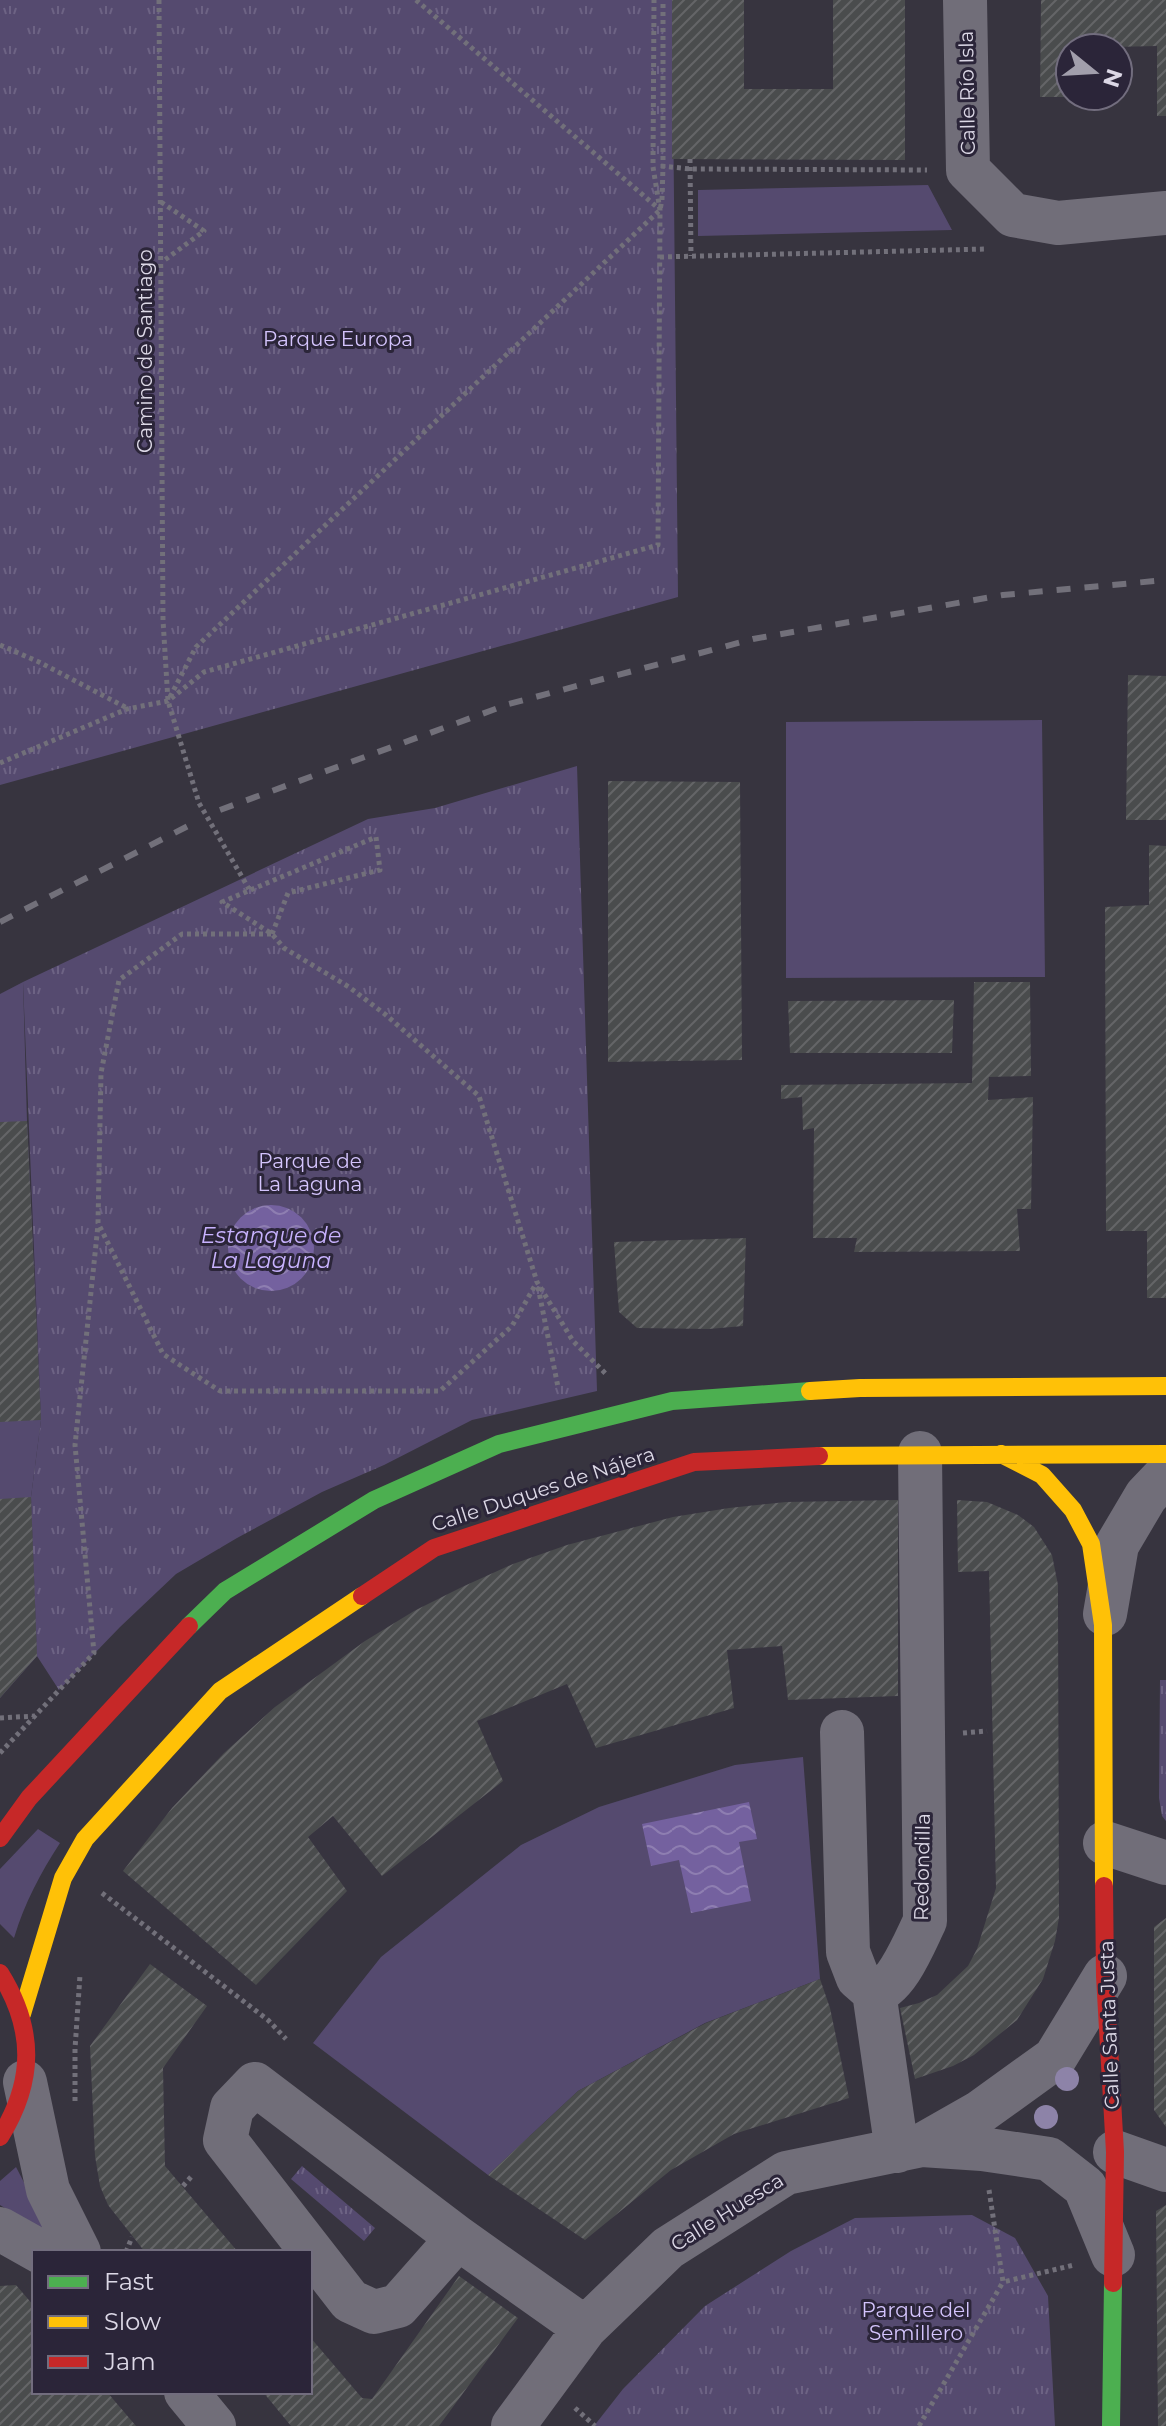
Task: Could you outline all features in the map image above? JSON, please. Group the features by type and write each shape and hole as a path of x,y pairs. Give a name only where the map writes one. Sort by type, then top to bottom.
{"main road":[{"path":"0,1838 29,1798 170,1645 225,1591 374,1500 499,1444 672,1401 860,1388 1166,1386"},
{"name":"Calle Duques de Nájera","path":"22,2014 63,1878 85,1839 220,1691 434,1548 694,1462 920,1453 1166,1454"},
{"name":"Calle Santa Justa","path":"1001,1454 1042,1475 1073,1510 1091,1544 1103,1625 1105,1976 1115,2152 1111,2426"},
{"path":"0,1973 22,2014 28,2059 25,2082 11,2123 0,2137"}],"street":[{"name":"Calle Río Isla","path":"965,0 968,170 1005,232"},
{"path":"1005,232 1058,223 1166,213"},
{"name":"Redondilla","path":"874,1992 882,1990 903,1966 925,1921 920,1453"},
{"name":"Calle Santa Justa","path":"1103,1625 1117,1545 1146,1496 1166,1475"},
{"path":"842,1732 848,1952 858,1978 874,1992 910,2148"},
{"path":"1105,1843 1166,1863"},
{"name":"Calle Huesca","path":"910,2148 980,2112 1055,2058 1105,1976"},
{"path":"25,2082 48,2190 78,2250"},
{"path":"310,2250 225,2140 232,2108 255,2084 458,2238 585,2328"},
{"name":"Calle Huesca","path":"513,2426 585,2328 668,2248 786,2173 910,2148 982,2149 1049,2159 1085,2187 1113,2255"},
{"path":"1115,2152 1166,2170"},
{"path":"0,2229 37,2250"},
{"path":"312,2252 350,2301 374,2312 398,2306 458,2238"},
{"path":"188,2394 214,2426"}],"path":[{"name":"Camino de Santiago","path":"159,0 163,620 168,701 199,803 249,889"},
{"path":"416,0 660,210"},
{"path":"0,763 127,709 168,701 204,672 658,545 660,210 653,167 654,0"},
{"path":"168,701 196,647 660,210 663,0"},
{"path":"690,159 691,256"},
{"path":"653,167 968,170"},
{"path":"161,202 204,231 161,263"},
{"path":"660,257 1005,232"},
{"path":"0,645 127,709"},
{"path":"272,934 288,893 380,870 376,837 222,902 272,934 284,948 349,987 479,1096 537,1282 565,1427"},
{"path":"0,1753 94,1653 75,1445 98,1223 101,1073 119,980 182,934 272,934"},
{"path":"98,1223 163,1354 220,1391 440,1391 512,1326 537,1282"},
{"path":"537,1282 573,1341 595,1363"},
{"path":"0,1718 35,1716"},
{"path":"95,1905 99,1891 268,2020 286,2039"},
{"path":"75,2113 75,2049 81,1962"},
{"path":"919,2426 1003,2282 982,2149"},
{"path":"183,2186 191,2177"},
{"path":"127,2250 132,2237"},
{"path":"1003,2282 1113,2255"}],"green space":[{"name":"Parque Europa","path":"0,0 672,0 678,597 0,785"},
{"path":"928,185 952,230 698,236 698,190"},
{"path":"1042,720 1045,977 786,978 786,722"},
{"name":"Parque de La Laguna","path":"577,766 597,1391 472,1420 384,1465 322,1492 237,1538 176,1574 59,1690 37,1656 31,1497 41,1420 23,982 368,819 435,808"},
{"path":"23,982 41,1420 31,1497 37,1656 0,1698 0,994"},
{"path":"1160,1680 1166,1680 1166,1821 1159,1798"},
{"path":"803,1757 820,1979 705,2023 578,2091 488,2175 313,2043 381,1957 521,1845 599,1807 735,1765"},
{"path":"38,1829 60,1843 34,1889 14,1938 0,1924 0,1869"},
{"path":"302,2166 375,2228 364,2241 291,2179"},
{"path":"16,2167 53,2238 0,2205 0,2181"},
{"name":"Parque del Semillero","path":"972,2215 1015,2238 1048,2296 1055,2426 594,2426 623,2389 705,2306 791,2251 855,2218"}],"water":[{"name":"Estanque de La Laguna","path":"271,1205 295,1212 307,1224 314,1248 307,1272 295,1284 271,1291 247,1284 235,1272 228,1248 235,1224 247,1212"},
{"path":"749,1802 757,1839 739,1842 751,1901 691,1913 679,1860 651,1866 642,1824"}],"building":[{"path":"672,0 744,0 744,89 833,89 833,0 905,0 905,160 672,159"},
{"path":"1041,0 1166,0 1166,116 1157,116 1157,46 1134,47 1134,32 1054,32 1054,97 1040,97"},
{"path":"1128,675 1166,676 1166,820 1126,820"},
{"path":"608,781 740,782 742,1060 608,1062"},
{"path":"1149,845 1166,846 1166,1298 1147,1298 1147,1231 1106,1231 1105,907 1149,905"},
{"path":"974,982 1030,982 1031,1076 989,1077 988,1100 1033,1097 1031,1209 1017,1209 1020,1251 854,1252 857,1238 813,1238 814,1128 803,1130 802,1097 781,1099 781,1085 972,1083"},
{"path":"954,1000 952,1053 790,1053 788,1001"},
{"path":"27,1121 41,1420 0,1422 0,1122"},
{"path":"746,1238 743,1326 637,1328 619,1312 614,1242"},
{"path":"31,1497 37,1656 0,1698 0,1499"},
{"path":"898,1500 898,1696 788,1700 782,1646 727,1650 734,1708 596,1748 567,1684 477,1721 503,1781 382,1876 333,1816 308,1837 347,1891 256,1985 123,1871 172,1808 224,1753 275,1707 365,1641 462,1587 513,1564 567,1545 673,1517 786,1502"},
{"path":"957,1500 987,1502 1018,1515 1034,1527 1052,1555 1058,1585 1059,1918 1043,1979 1017,2020 974,2055 915,2079 900,2008 937,1995 968,1966 977,1949 996,1888 989,1571 958,1572"},
{"path":"1166,1918 1166,2127 1154,2110 1154,1927"},
{"path":"150,1964 207,2006 163,2068 165,2166 236,2250 143,2250 108,2205 100,2186 95,2156 90,2046"},
{"path":"820,1979 830,2008 849,2098 734,2134 671,2170 585,2240 488,2175 578,2091 706,2023"},
{"path":"1166,2205 1166,2426 1158,2426 1156,2211"},
{"path":"459,2276 518,2318 439,2426 291,2426 265,2394 312,2394 312,2339 362,2398 372,2399"},
{"path":"16,2285 32,2304 32,2394 109,2394 136,2426 0,2426 0,2286"}],"railway":[{"path":"220,810 509,704 753,639 1003,595 1166,580"},
{"path":"0,922 194,823"}],"traffic: fast":[{"path":"189,1626 225,1591 374,1500 499,1444 672,1401 810,1391"},
{"path":"1111,2426 1113,2283"}],"traffic: slow":[{"path":"810,1391 1166,1386"},
{"path":"1001,1454 1042,1475 1073,1510 1091,1544 1103,1625 1104,1886"},
{"path":"819,1456 1166,1454"},
{"path":"22,2014 63,1878 85,1839 220,1691 362,1596"}],"traffic: jam":[{"path":"362,1596 434,1548 694,1462 819,1456"},
{"path":"0,1838 29,1798 189,1626"},
{"path":"1104,1886 1105,1976 1115,2152 1113,2283"},
{"path":"0,1973 20,2014 26,2055 20,2096 0,2137"}]}
